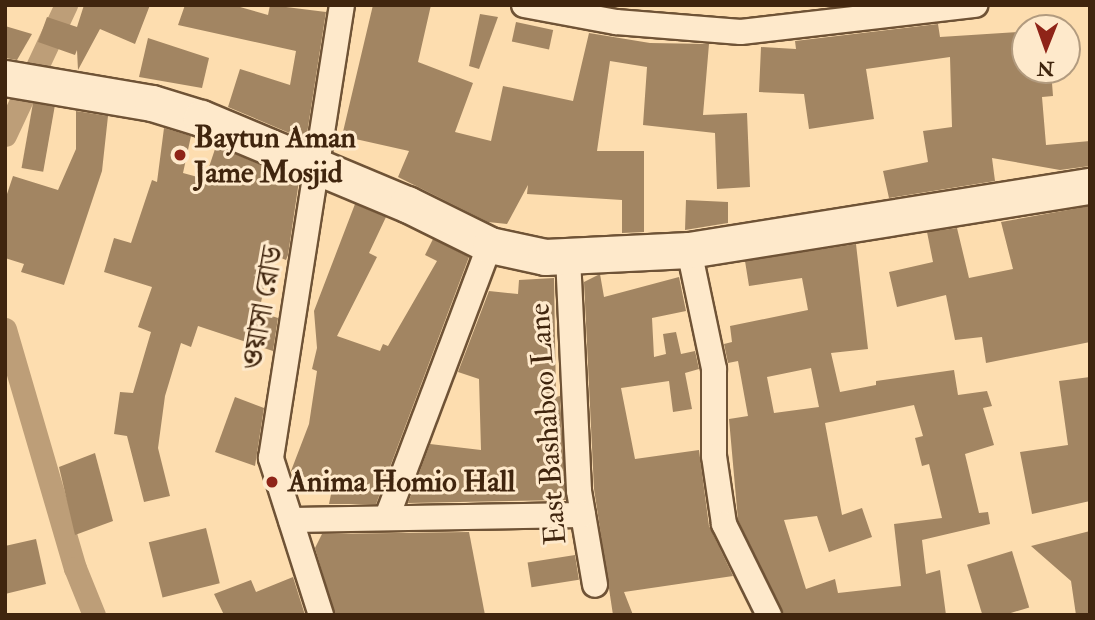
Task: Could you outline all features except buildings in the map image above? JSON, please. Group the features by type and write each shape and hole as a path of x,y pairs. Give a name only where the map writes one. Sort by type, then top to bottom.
{"street":[{"name":"ওয়াসা রোড","path":"321,615 271,458 342,5"},
{"path":"522,6 616,22 741,32 964,6"},
{"path":"10,78 152,103 201,118 490,245 545,257 689,250 1090,186"},
{"path":"387,517 490,245"},
{"path":"689,250 714,369 714,452 724,524 769,615"},
{"name":"East Bashaboo Lane","path":"568,257 583,515 595,585"},
{"path":"291,520 583,515"}],"waterway":[{"path":"5,135 66,5"},
{"path":"5,329 75,568 94,615"}],"place":[{"name":"Baytun Aman Jame Mosjid","path":"180,155"},
{"name":"Anima Homio Hall","path":"272,482"}]}
